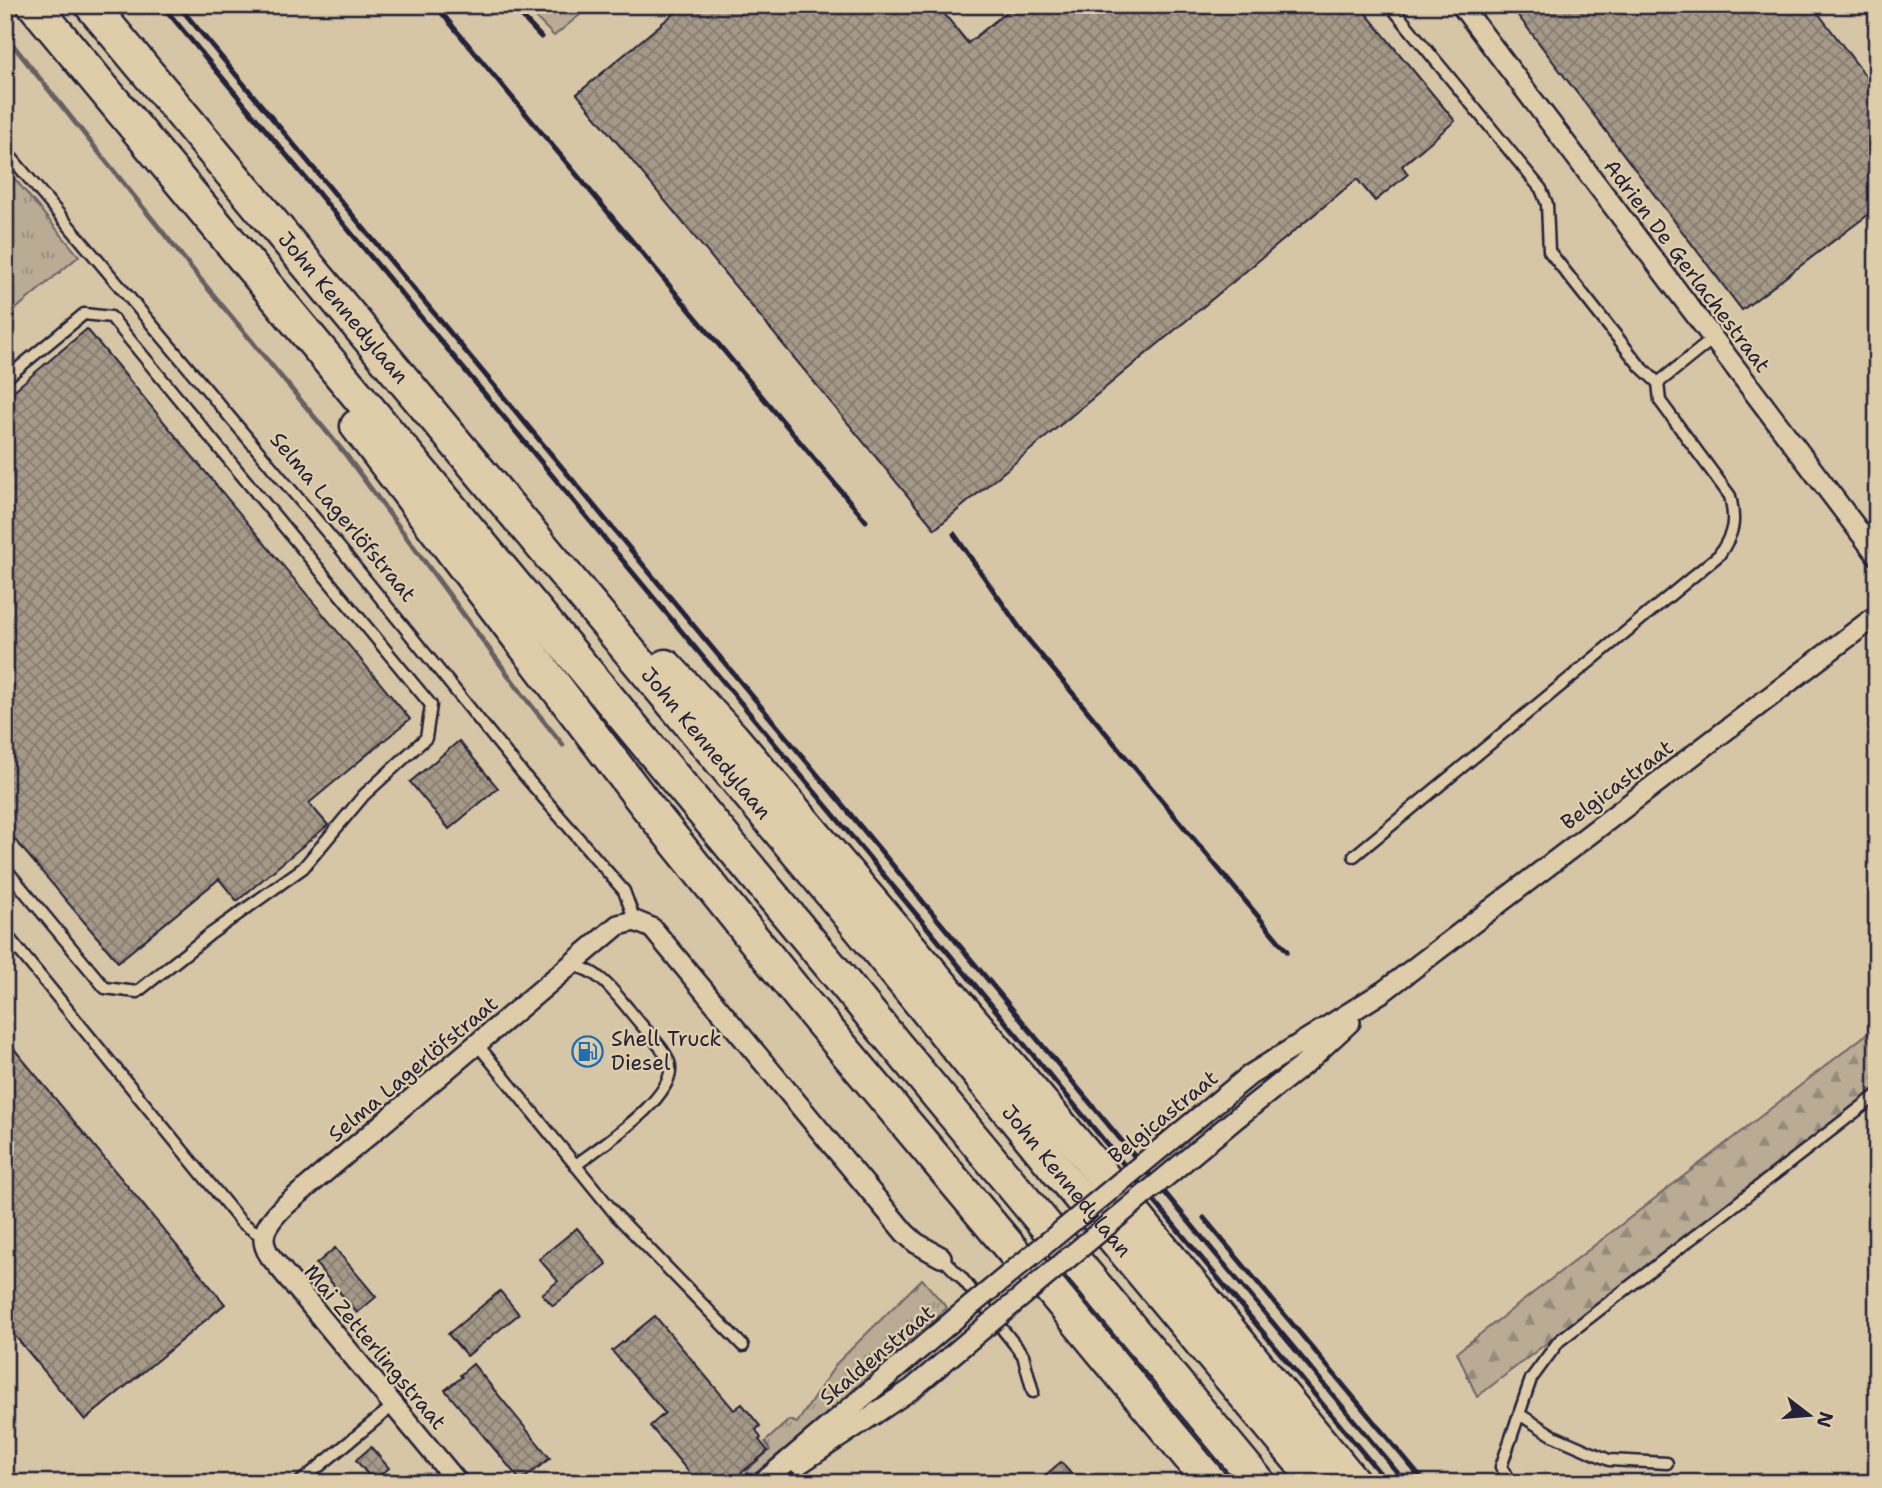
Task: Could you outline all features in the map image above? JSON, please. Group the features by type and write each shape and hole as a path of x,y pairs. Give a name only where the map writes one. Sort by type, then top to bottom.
{"highway":[{"path":"13,5 1237,1483"},
{"name":"John Kennedylaan","path":"34,5 1259,1483"},
{"name":"John Kennedylaan","path":"91,5 1318,1483"},
{"path":"335,397 646,805 805,1003 1211,1483"},
{"path":"500,498 611,607 733,738 1085,1154 1354,1483"}],"street":[{"name":"Adrien De Gerlachestraat","path":"1461,5 1877,555"},
{"name":"Belgicastraat","path":"1121,1198 1223,1097 1250,1076 1384,990 1877,615"},
{"name":"Selma Lagerlöfstraat","path":"263,1237 269,1222 281,1209 618,925 635,921"},
{"path":"635,921 652,928 905,1233 916,1243 941,1257"},
{"name":"Belgicastraat","path":"1121,1198 1239,1116 1307,1062 1384,990"},
{"path":"1040,1278 1121,1198"},
{"name":"Mai Zetterlingstraat","path":"263,1237 264,1247 270,1256 458,1483"},
{"name":"Skaldenstraat","path":"762,1483 956,1318 1040,1278"},
{"name":"Skaldenstraat","path":"773,1483 912,1389 1040,1278"}],"lane":[{"path":"1354,856 1719,555 1731,538 1735,514 1730,496 1660,401 1658,383 1640,366 1549,251 1547,204 1541,189 1390,5"},
{"name":"Selma Lagerlöfstraat","path":"5,150 341,548 523,774 624,891 635,921"},
{"path":"5,379 84,314 111,317 431,705 426,738 364,795 303,868 209,935 137,992 105,988 5,867"},
{"path":"1658,383 1714,338"},
{"path":"5,933 241,1222 263,1237"},
{"path":"571,965 584,967 615,994 669,1062 671,1076 659,1097 576,1165"},
{"path":"477,1044 616,1215 743,1346"},
{"path":"1511,1483 1501,1467 1531,1379 1559,1341 1877,1095"},
{"path":"941,1257 961,1277 1023,1356 1032,1392"},
{"path":"299,1483 394,1405"},
{"path":"1519,1414 1554,1436 1609,1460 1667,1463"}],"green space":[{"path":"523,5 592,5 554,36"},
{"path":"5,167 79,256 5,318"},
{"path":"1877,1026 1877,1087 1477,1397 1457,1352"},
{"path":"922,1279 947,1308 839,1404 750,1478 746,1471 770,1450 765,1442 789,1420 797,1423 837,1363"}],"building":[{"path":"684,5 937,5 968,43 1015,5 1359,5 1455,121 1402,166 1408,174 1375,201 1357,179 935,529 577,94"},
{"path":"1510,5 1812,5 1877,91 1877,208 1742,310"},
{"path":"87,329 410,719 309,803 328,825 237,901 219,879 118,962 5,828 5,398"},
{"path":"459,741 498,788 449,829 410,782"},
{"path":"5,1038 225,1304 85,1420 5,1324"},
{"path":"577,1228 607,1264 553,1306 542,1294 558,1281 539,1259"},
{"path":"335,1248 376,1297 357,1313 316,1264"},
{"path":"500,1291 519,1314 467,1356 448,1334"},
{"path":"655,1316 734,1410 742,1404 760,1426 756,1430 761,1438 759,1440 768,1451 729,1483 698,1483 650,1426 665,1413 612,1351"},
{"path":"473,1364 550,1458 521,1481 445,1390"},
{"path":"371,1447 389,1468 373,1481 356,1460"},
{"path":"1061,1462 1079,1483 1036,1483"}],"waterway":[{"path":"5,35 201,280 346,455 563,745"}],"railway":[{"path":"162,5 1388,1483"},
{"path":"178,5 1406,1483"},
{"path":"435,5 866,521"},
{"path":"511,5 541,37"},
{"path":"954,534 1026,637 1287,951"},
{"path":"1204,1218 1425,1483"}],"place":[{"name":"Shell Truck Diesel","path":"588,1051"}]}
